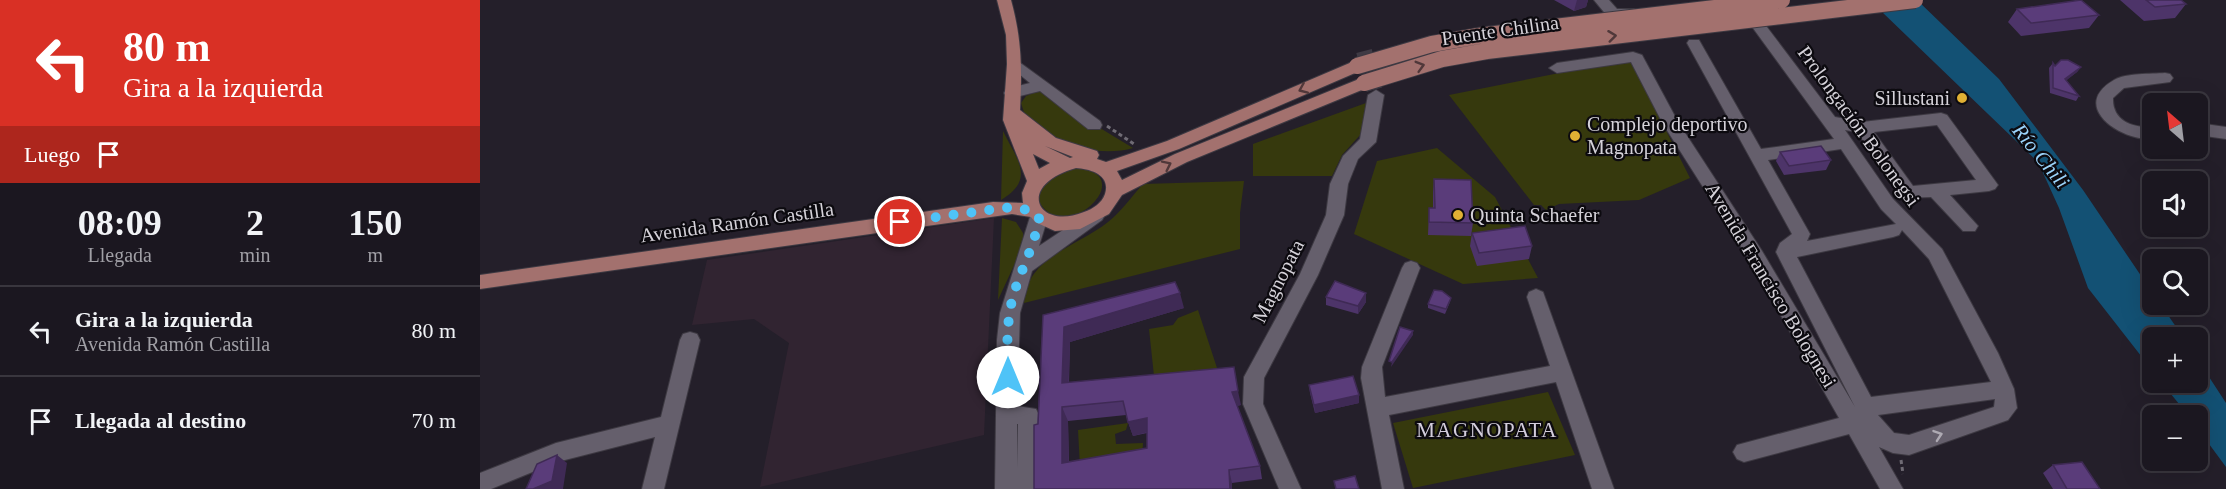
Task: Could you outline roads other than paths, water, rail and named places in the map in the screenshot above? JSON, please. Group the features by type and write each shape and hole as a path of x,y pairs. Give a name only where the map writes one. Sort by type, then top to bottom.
{"main road":[{"path":"1004,0 1012,35 1015,64 1013,128 1034,184"},
{"name":"Puente Chilina","path":"1104,169 1357,66 1392,54 1466,38 1782,0"},
{"name":"Puente Chilina","path":"1114,191 1181,158 1370,89 1442,59 1487,51 1915,0"},
{"path":"1014,103 1030,130 1066,150 1090,155 1142,152"},
{"path":"1014,103 1032,145 1042,153 1067,163 1092,163 1104,169 1114,181 1114,191 1109,203 1097,214 1069,224 1048,222 1036,214 1029,200 1034,184 1050,170 1067,163"},
{"name":"Avenida Ramón Castilla","path":"1000,208 1034,184"},
{"name":"Avenida Ramón Castilla","path":"480,282 1000,208 1036,214"}],"street":[{"path":"1601,0 1611,12 1617,15 1729,0"},
{"name":"Prolongación Bolonegsi","path":"1729,0 1749,13 1830,120 1887,204 1935,254 2004,389"},
{"path":"1749,13 1837,7"},
{"path":"1694,43 1801,234 1799,239 1786,248 1785,252"},
{"name":"Avenida Francisco Bolognesi","path":"1557,68 1633,57 1637,59 1671,124 1756,256 1862,413"},
{"path":"1015,64 1094,126"},
{"path":"2142,134 2118,124 2105,107 2105,96 2120,83 2165,78"},
{"path":"1014,103 1042,85"},
{"name":"Magnopata","path":"1290,489 1253,404 1254,377 1309,275 1335,215 1339,184 1351,156 1368,142 1370,89"},
{"path":"1830,120 1862,128 1943,120 1989,183 1911,194 1906,191 1862,128"},
{"path":"2208,130 2226,133"},
{"path":"1758,155 1836,145"},
{"path":"1936,192 1969,226"},
{"path":"1006,489 1007,340 1014,295 1034,243 1036,214"},
{"path":"1023,268 1097,214"},
{"path":"1785,252 1893,230"},
{"path":"1785,252 1878,449 1900,486"},
{"path":"1393,489 1371,378 1372,361 1411,268"},
{"path":"1536,297 1603,489"},
{"path":"652,489 690,340"},
{"path":"1377,408 1562,372"},
{"path":"1744,452 1862,413 2004,389 2007,404 2001,414 1909,445 1893,444 1878,449"},
{"path":"1008,415 1029,415 1027,489"},
{"path":"480,483 516,479 556,453 669,424"}],"water":[{"name":"Río Chili","path":"1917,0 1999,79 2083,190 2142,277 2142,315 2168,315 2176,327 2142,327 2142,357 2088,288 2059,208 2038,162 1881,11"},
{"path":"2208,375 2226,403 2226,467 2208,443 2208,405 2180,405 2170,393 2208,393"}],"tunnel":[{"path":"1364,51 1376,95"}],"place":[{"name":"Sillustani","path":"1962,98"},
{"name":"Complejo deportivo Magnopata","path":"1575,136"},
{"name":"Quinta Schaefer","path":"1458,215"}],"district":[{"name":"MAGNOPATA","path":"1487,430"}]}
